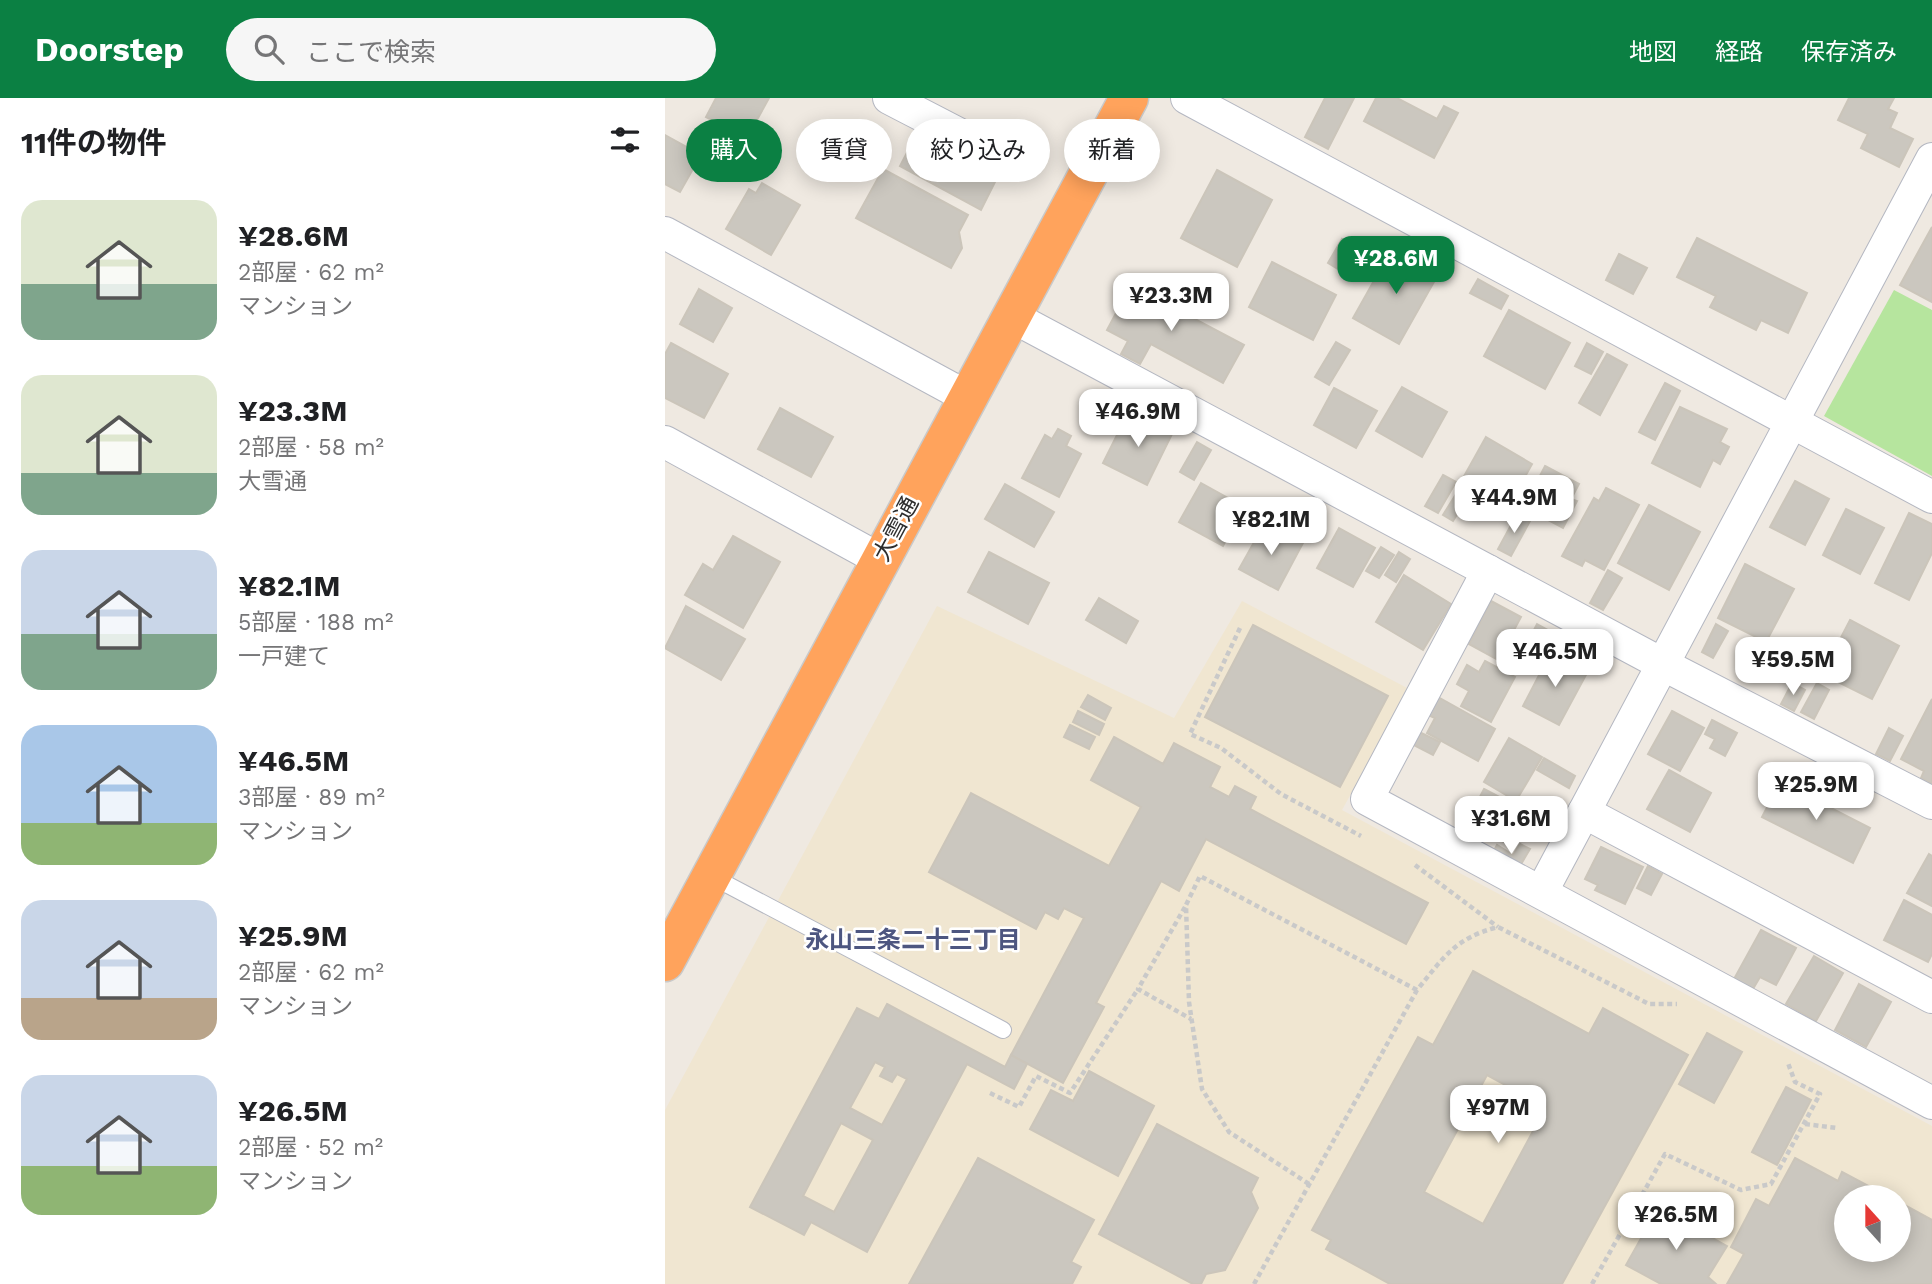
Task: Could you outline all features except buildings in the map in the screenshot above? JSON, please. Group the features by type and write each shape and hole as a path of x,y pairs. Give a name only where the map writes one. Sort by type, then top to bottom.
{"highway":[{"name":"大雪通","path":"665,962 674,924 711,876 1129,98"}],"street":[{"path":"889,98 930,119"},
{"path":"1187,98 1932,497"},
{"path":"1542,891 1662,664 1929,174"},
{"path":"665,233 967,397"},
{"path":"1013,317 1662,664 1932,803"},
{"path":"665,442 880,559"},
{"path":"1488,571 1367,799 1932,1103"},
{"path":"1584,813 1932,997"}],"lane":[{"path":"711,876 1003,1030"}],"path":[{"path":"1240,628 1190,734 1221,748 1281,794 1367,840"},
{"path":"1404,859 1498,927 1649,1004 1682,1004"},
{"path":"990,1093 1019,1107 1036,1076 1070,1093 1138,989 1200,876 1417,990"},
{"path":"1186,905 1192,1020 1202,1089 1230,1132 1309,1184"},
{"path":"1254,1284 1417,990 1451,950 1472,934 1498,927"},
{"path":"1138,989 1192,1020"},
{"path":"1593,1284 1665,1154 1741,1189 1771,1184 1820,1094 1795,1082 1787,1060"},
{"path":"1805,1124 1837,1128"}],"shaded area":[{"path":"1242,601 1409,689 1342,810 1932,1126 1932,1284 665,1284 665,1110 937,606 1174,718"}],"green space":[{"path":"1894,290 1932,310 1932,476 1824,416"}],"district":[{"name":"永山三条二十三丁目","path":"913,940"}]}
